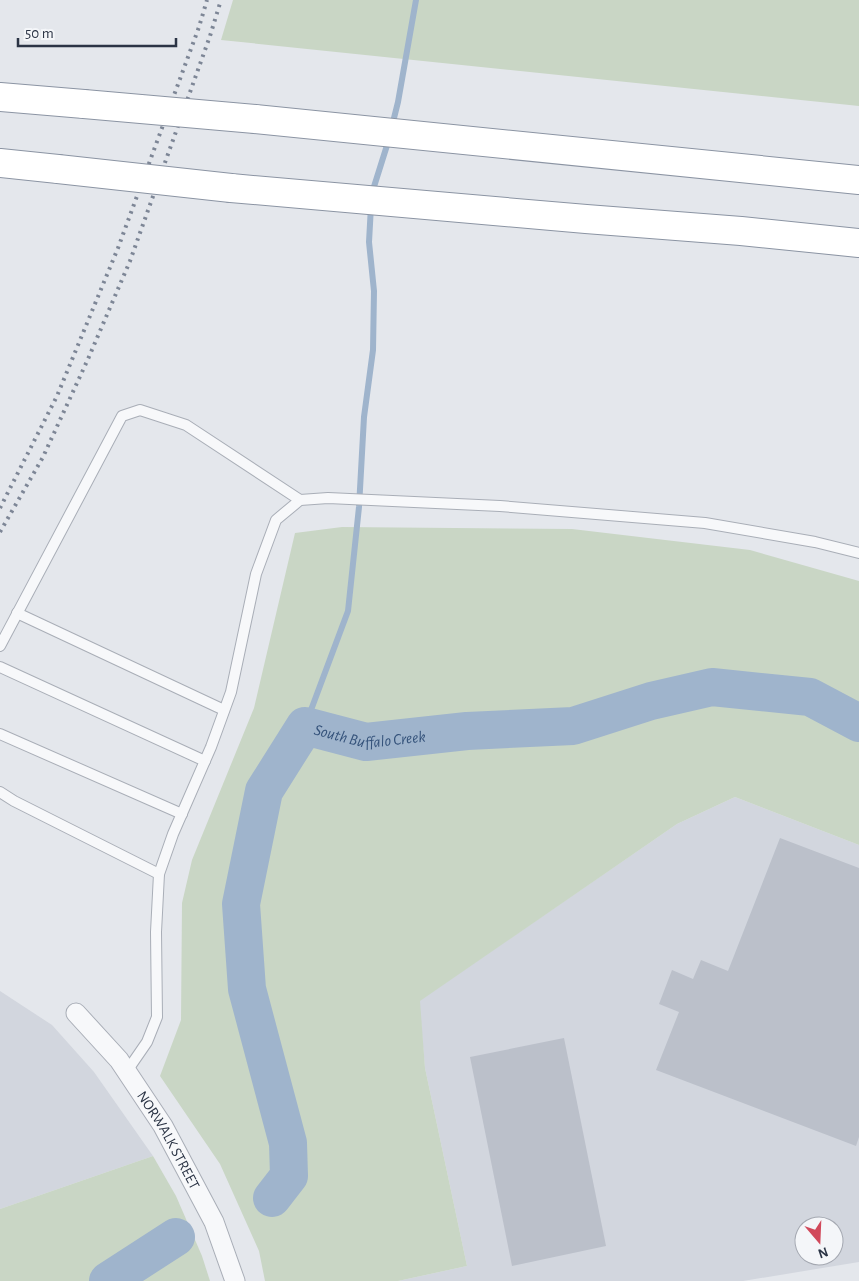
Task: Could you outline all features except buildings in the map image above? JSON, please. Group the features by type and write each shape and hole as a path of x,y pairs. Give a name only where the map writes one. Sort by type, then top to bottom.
{"highway":[{"path":"0,97 255,119 859,180"},
{"path":"0,163 231,188 741,231 859,243"}],"street":[{"name":"NORWALK STREET","path":"76,1013 119,1060 163,1126 214,1222 235,1281"}],"lane":[{"path":"0,646 122,416 140,410 186,425 300,500"},
{"path":"126,1071 147,1042 157,1017 156,932 159,874 173,834 211,747 231,692 256,574 276,520 300,500 328,498 500,506 705,523 815,542 859,552"},
{"path":"17,613 224,710"},
{"path":"0,666 205,761"},
{"path":"0,734 182,814"},
{"path":"0,792 14,801 159,874"}],"shaded area":[{"path":"735,797 859,845 859,1262 844,1264 844,1216 794,1216 794,1266 835,1266 743,1281 398,1281 467,1266 425,1068 419,1001 677,824"},
{"path":"0,991 52,1025 94,1072 153,1156 0,1209"}],"green space":[{"path":"233,0 859,0 859,106 221,40"},
{"path":"342,527 572,529 750,550 859,581 859,845 735,797 677,824 420,1001 425,1068 467,1266 398,1281 265,1281 259,1251 220,1164 160,1076 181,1020 182,903 192,860 254,708 295,533"},
{"path":"153,1156 176,1196 202,1256 210,1281 0,1281 0,1209"}],"waterway":[{"path":"392,126 416,0"},
{"path":"372,193 389,139"},
{"path":"305,726 348,611 359,507 364,417 373,350 374,291 369,242 371,206"},
{"name":"South Buffalo Creek","path":"272,1198 289,1176 288,1143 247,989 241,904 264,791 305,726 366,742 467,731 573,726 651,701 712,687 810,697 859,723"},
{"name":"South Buffalo Creek","path":"108,1281 176,1237"}],"railway":[{"path":"0,508 57,396 118,248 199,27 207,0"},
{"path":"0,532 43,457 130,261 221,0"}]}
